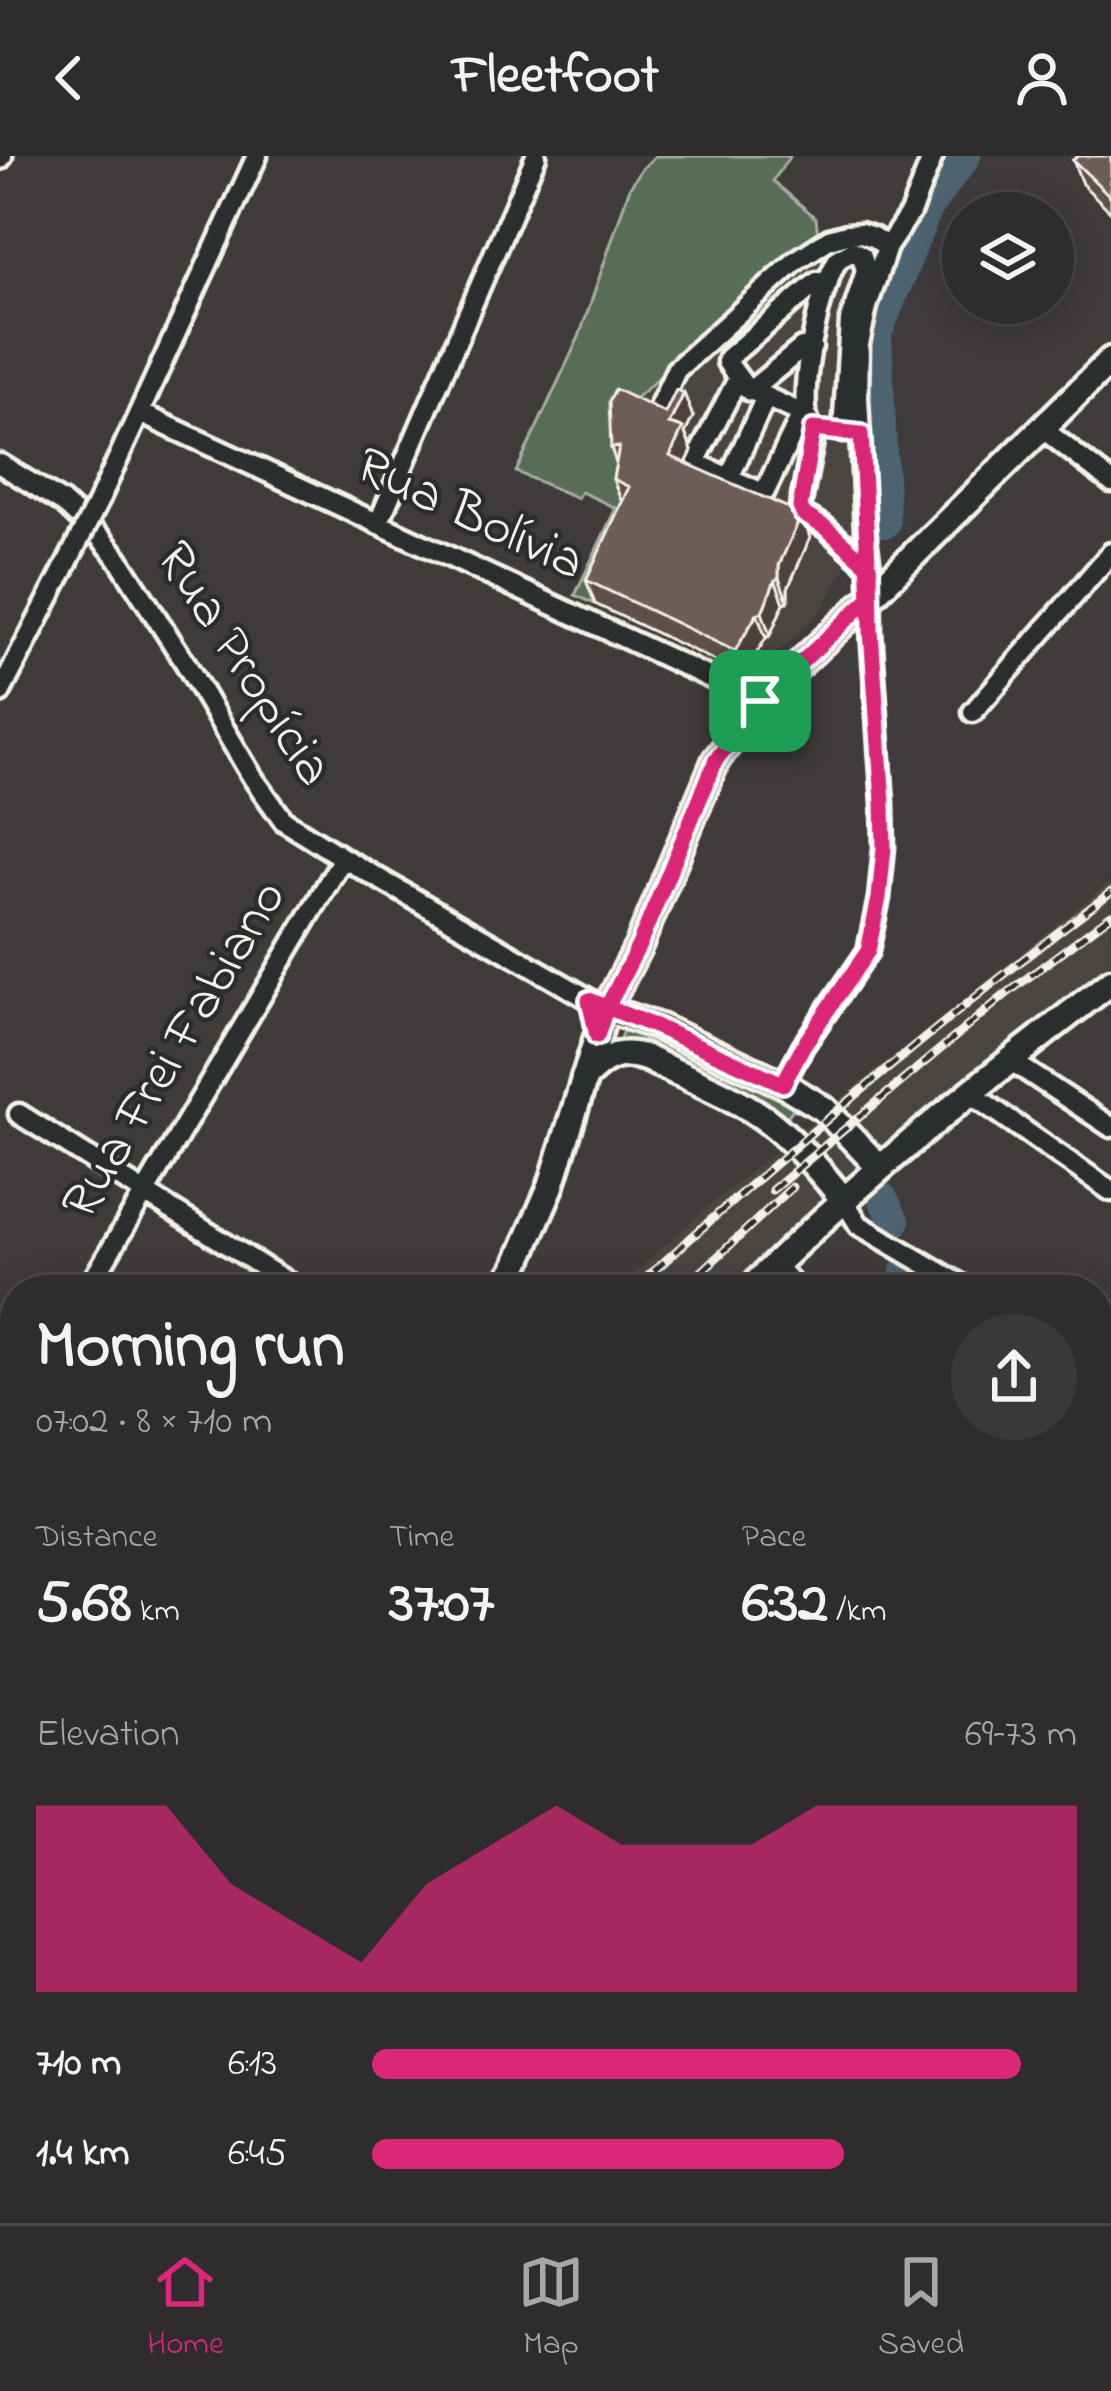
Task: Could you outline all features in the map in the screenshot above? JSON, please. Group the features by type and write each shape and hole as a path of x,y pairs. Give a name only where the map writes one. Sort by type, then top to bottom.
{"main road":[{"path":"513,1275 551,1186 597,1036 597,1005 639,945 716,760 760,701 1111,359"},
{"path":"765,1275 879,1167 1111,982"},
{"path":"597,1005 783,1084 824,1109 879,1167"},
{"path":"583,1079 609,1057 632,1053 646,1058 752,1110 843,1199"}],"street":[{"path":"0,693 100,498 257,156"},
{"path":"378,524 536,156"},
{"path":"852,433 859,344 867,308 887,247 910,213 933,156"},
{"path":"654,418 676,370 797,260 829,239 847,234 874,237 887,247"},
{"path":"783,1084 803,1046 868,951 884,848 870,567 852,433 850,321 866,271 862,256 853,251 838,259 812,347 800,507 870,567"},
{"path":"828,283 817,282 728,358 728,366 751,389 807,419 852,433"},
{"path":"807,419 765,491 700,465 698,458 751,389 802,348 812,347"},
{"path":"729,478 751,389"},
{"name":"Rua Bolívia","path":"140,413 760,701"},
{"path":"1043,429 1111,482"},
{"name":"Rua Propícia","path":"0,464 62,502 118,558 284,821 597,1005"},
{"path":"973,712 1111,554"},
{"name":"Rua Frei Fabiano","path":"96,1275 343,858"},
{"path":"1010,1060 1111,1127"},
{"path":"969,1093 1111,1191"},
{"path":"19,1114 276,1275"},
{"path":"843,1199 859,1225 944,1275"},
{"path":"775,1265 784,1275"}],"shaded area":[{"path":"818,236 833,252 855,244 866,247 872,256 874,276 854,358 856,549 821,611 751,678 595,604 638,511 628,404"},
{"path":"1111,881 1111,962 740,1275 632,1275 715,1200"}],"green space":[{"path":"655,156 790,156 773,181 816,218 818,236 628,405 638,510 595,604 575,595 616,508 581,492 577,498 516,472 579,337 630,187"},
{"path":"624,1028 655,1036 801,1104 787,1117 800,1131 644,1046 619,1041"}],"building":[{"path":"1111,156 1111,197 1073,160"},
{"path":"615,389 665,413 676,390 684,393 669,424 683,428 670,456 802,514 779,565 779,578 735,651 586,580 629,487 613,479 619,447 611,448 609,401"}],"waterway":[{"path":"885,523 877,334 928,207 966,156"},
{"path":"882,1197 895,1222"}],"railway":[{"path":"650,1275 868,1085 1111,892"},
{"path":"772,1190 1005,995 1111,915"},
{"path":"698,1275 792,1187"}],"route":[{"path":"760,701 716,760 639,945 606,1009 597,1036 589,1000 606,1009 659,1028 783,1084 803,1046 868,951 879,898 883,802 870,567 800,507 813,429 861,434 870,567 870,598 760,701"}]}
